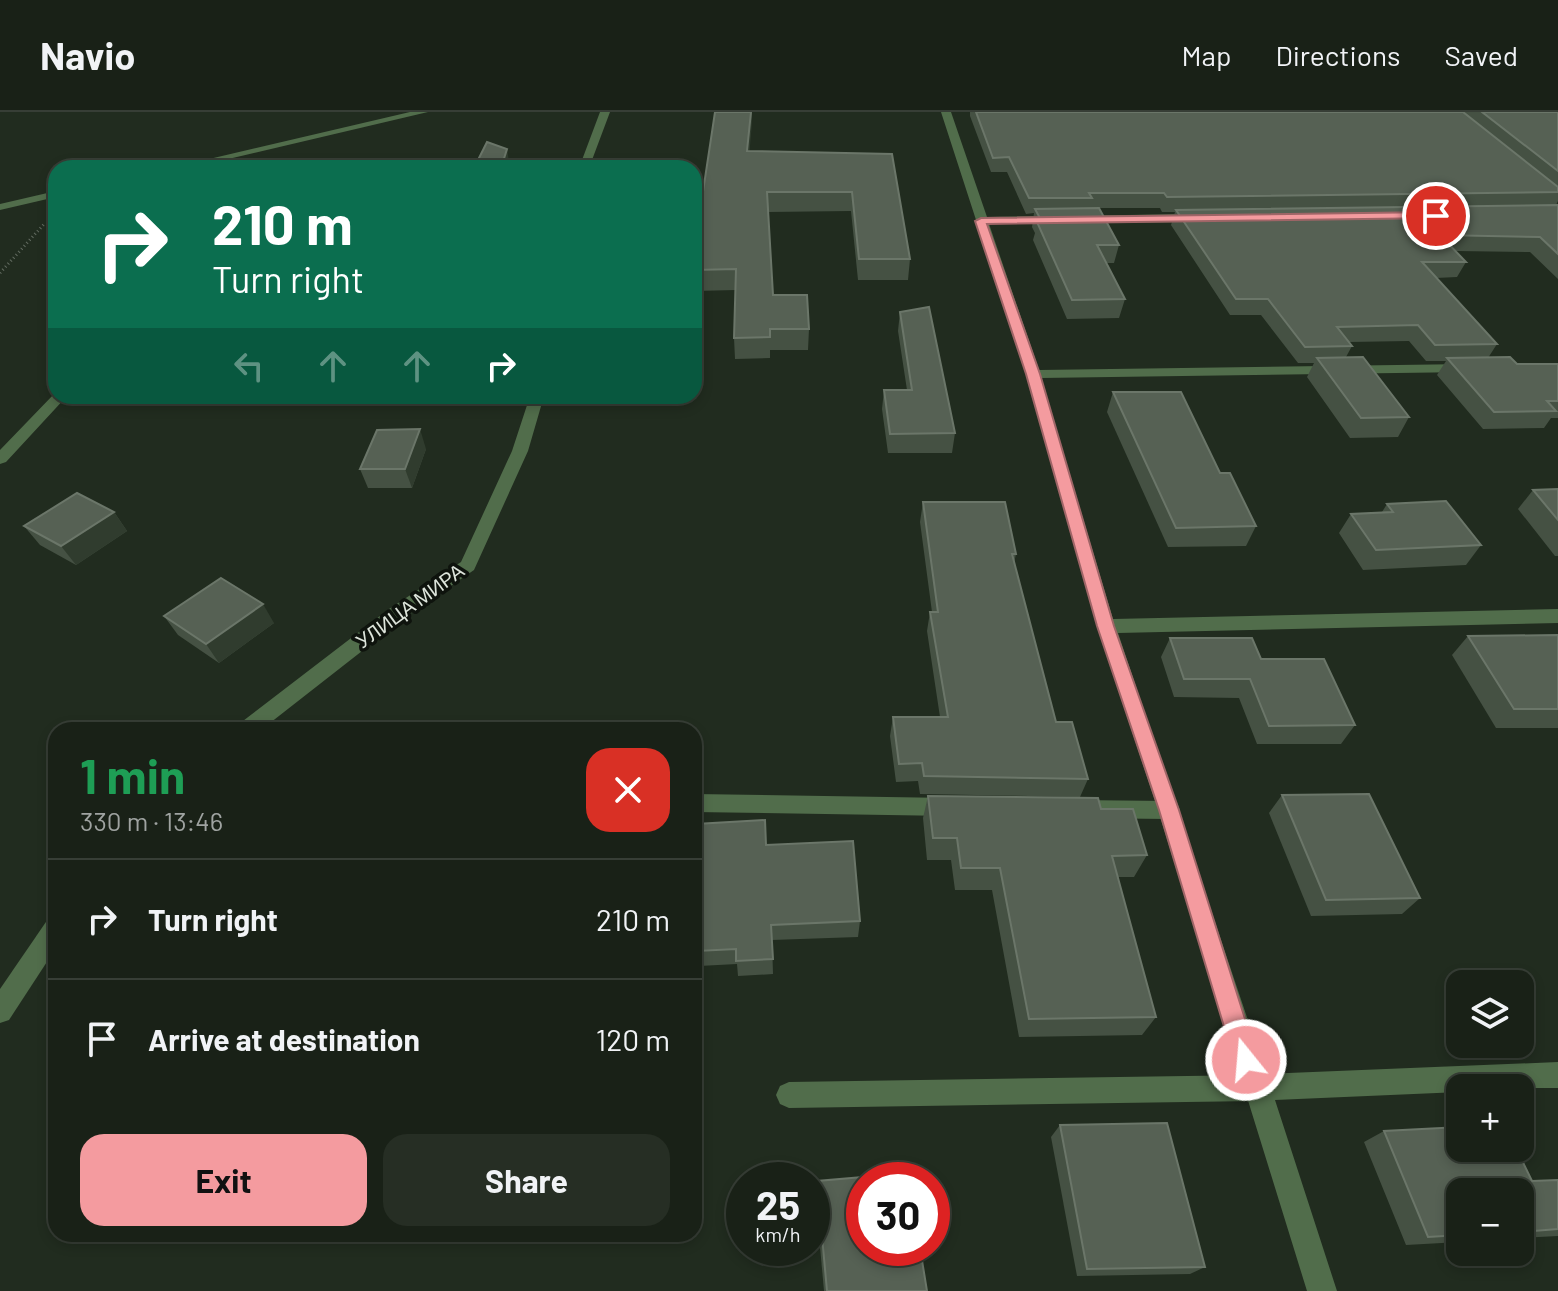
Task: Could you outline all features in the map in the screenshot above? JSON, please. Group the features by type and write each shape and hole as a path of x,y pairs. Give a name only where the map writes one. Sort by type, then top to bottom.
{"street":[{"path":"211,160 423,112"},
{"path":"587,160 605,112"},
{"path":"946,112 1033,374 1106,626 1169,810 1322,1291"},
{"path":"233,155 236,160"},
{"path":"0,207 48,196"},
{"path":"981,221 1215,218"},
{"path":"1033,374 1478,368"},
{"path":"0,459 52,404"},
{"name":"УЛИЦА МИРА","path":"256,722 396,614 468,566 520,451 535,404"},
{"path":"1106,626 1558,616"},
{"path":"702,803 979,807"},
{"path":"1058,809 1169,810"},
{"path":"0,1011 48,939"},
{"path":"789,1095 1255,1088 1558,1075"}],"path":[{"path":"0,273 47,222"}],"building":[{"path":"715,112 751,112 747,151 892,154 910,259 859,259 852,192 767,192 773,295 807,295 809,329 770,329 770,337 734,338 736,269 702,270 702,198"},
{"path":"976,112 1463,112 1558,187 1558,192 1167,197 1164,193 1089,193 1092,198 1029,198 1009,157 993,158"},
{"path":"1482,112 1558,112 1558,171"},
{"path":"487,142 507,149 504,160 478,160"},
{"path":"1558,205 1558,254 1540,237 1440,235 1466,262 1422,262 1497,344 1435,345 1418,325 1337,327 1352,346 1305,347 1268,299 1236,299 1176,210"},
{"path":"1099,208 1119,245 1097,245 1125,299 1072,300 1037,222 1042,222 1035,209"},
{"path":"929,307 955,433 890,434 884,390 912,390 900,312"},
{"path":"1363,357 1409,417 1361,418 1317,358"},
{"path":"1510,357 1517,364 1558,364 1558,401 1547,401 1556,411 1494,412 1447,358"},
{"path":"1113,392 1181,392 1220,473 1230,473 1256,526 1176,528"},
{"path":"420,429 405,469 360,469 377,430"},
{"path":"1558,489 1558,520 1533,490"},
{"path":"77,493 114,512 61,546 24,526"},
{"path":"1446,501 1481,545 1376,550 1351,514 1393,512 1387,504"},
{"path":"923,502 1005,502 1016,554 1012,554 1056,722 1072,722 1088,779 924,776 922,763 899,764 893,717 948,717 930,612 938,612"},
{"path":"221,578 263,604 206,644 164,616"},
{"path":"1558,635 1558,709 1514,709 1468,636"},
{"path":"1170,638 1252,638 1261,659 1324,659 1355,725 1269,726 1250,679 1184,679"},
{"path":"1369,794 1420,898 1326,900 1282,795"},
{"path":"928,796 1098,798 1101,809 1133,809 1147,855 1112,856 1156,1017 1029,1019 1000,868 961,868 957,838 933,838"},
{"path":"765,820 766,845 853,841 860,921 771,925 773,959 736,961 736,949 702,951 702,824"},
{"path":"1167,1123 1205,1267 1087,1269 1060,1125"},
{"path":"1446,1128 1446,1162 1523,1162 1531,1178 1446,1178 1446,1236 1428,1237 1384,1131"},
{"path":"846,1178 846,1266 923,1266 927,1291 827,1291 825,1266 830,1266 830,1180"},
{"path":"1558,1180 1558,1229 1534,1231 1534,1181"}],"route":[{"path":"1246,1060 1169,810 1106,626 1033,374 981,221 1436,216"}]}
